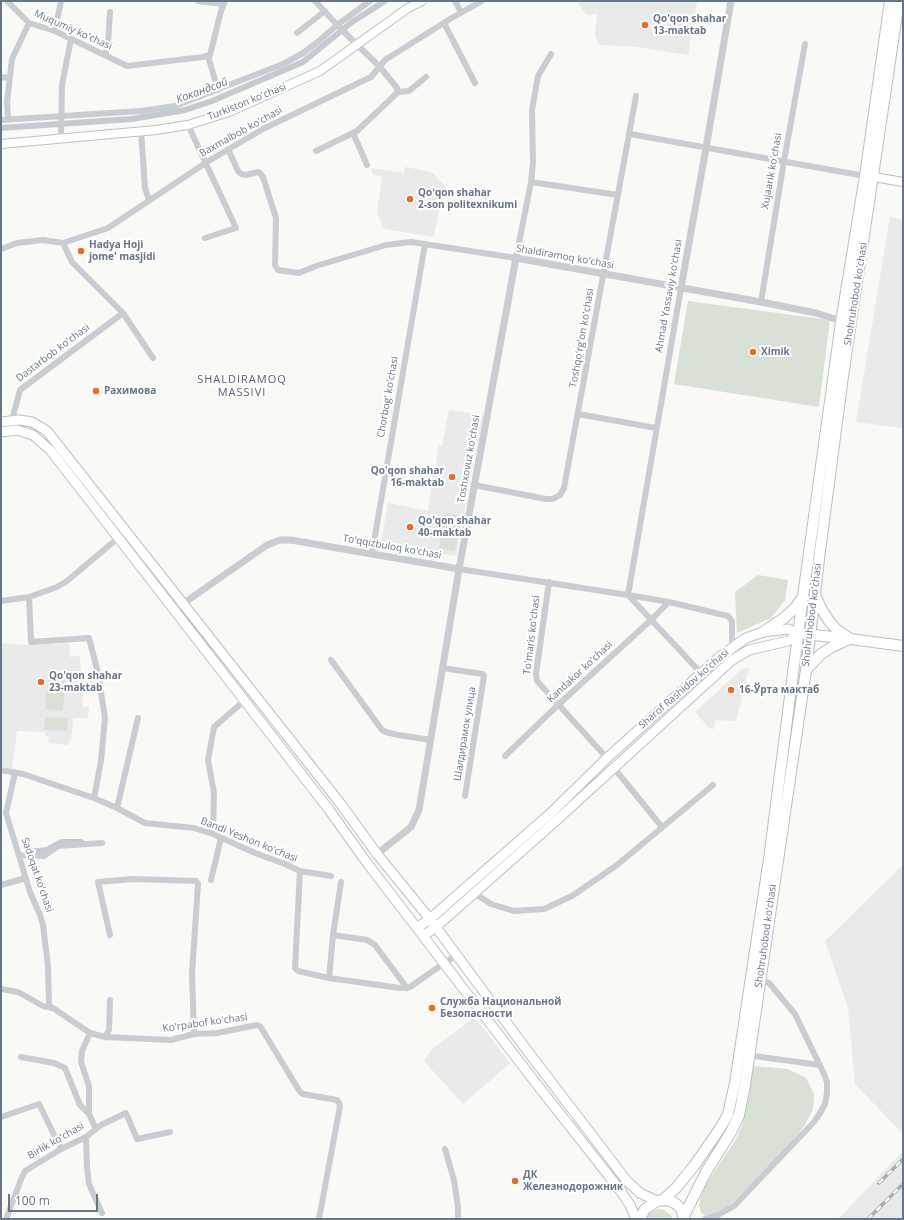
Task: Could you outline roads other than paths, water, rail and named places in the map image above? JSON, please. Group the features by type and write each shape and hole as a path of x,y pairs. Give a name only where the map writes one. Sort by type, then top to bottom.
{"highway":[{"name":"Shohruhobod koʻchasi","path":"869,176 890,1"},
{"name":"Shohruhobod koʻchasi","path":"684,1218 703,1178 731,1132 739,1115 745,1085 744,1055 803,596 869,176 899,1"},
{"name":"Shohruhobod koʻchasi","path":"640,1219 645,1209 676,1188 694,1166 721,1127 728,1114 735,1083 744,1055 760,979 806,670 846,322"},
{"path":"814,593 820,608 829,621 837,630 851,639"},
{"path":"763,632 784,618 795,608 803,596"},
{"path":"799,634 903,646"},
{"path":"806,670 827,650 851,639"},
{"path":"660,1200 670,1200 676,1204 681,1210 684,1218"}],"main road":[{"name":"Turkiston ko'chasi","path":"1,144 61,133 141,131 188,125 229,112 320,71 408,8 422,1"},
{"path":"869,176 903,182"},
{"path":"1,422 12,420 32,422 47,431 335,797 377,854 433,923 530,1054 627,1181 640,1194 660,1200"},
{"path":"1,432 17,430 33,435 51,451 330,811 394,899 421,931 535,1082 620,1190 630,1205 636,1219"},
{"name":"Sharof Rashidov ko'chasi","path":"433,923 552,812 607,758 732,647 746,638 763,632 788,629 799,634"},
{"name":"Sharof Rashidov ko'chasi","path":"421,931 474,893 558,819 732,660 749,650 788,641 799,634"},
{"path":"647,722 655,731"}],"street":[{"name":"Muqumiy ko'chasi","path":"7,1 29,23 55,31 127,66 208,56"},
{"path":"55,31 61,1"},
{"path":"198,1 224,3 212,48 208,56 218,90"},
{"path":"315,1 380,67 397,88 398,92"},
{"path":"29,23 12,59 4,120 141,111 175,106 283,64 303,53 370,1"},
{"path":"455,1 461,12"},
{"name":"Baxmalbob ko'chasi","path":"1,249 17,243 43,240 63,243 108,228 228,149 263,129 371,77 385,60 461,12 482,1"},
{"name":"Ahmad Yassaviy ko'chasi","path":"628,595 731,1"},
{"path":"105,55 108,45 110,12"},
{"path":"297,33 325,12"},
{"path":"444,23 475,83"},
{"path":"61,133 62,85 71,39"},
{"name":"Xujaarik ko'chasi","path":"761,302 805,44"},
{"name":"Toshxovuz koʻchasi","path":"377,854 411,827 419,810 459,569 531,182 533,163 532,110 538,76 551,54"},
{"path":"1,76 9,78"},
{"path":"316,151 353,133 398,92 409,91 426,77"},
{"name":"Toshqoʻrgʻon koʻchasi","path":"474,485 546,499 553,499 560,495 564,488 636,96"},
{"path":"188,125 236,228 205,238"},
{"path":"141,131 145,188 149,200"},
{"path":"353,133 367,165"},
{"path":"630,134 869,176"},
{"name":"Shaldiramoq ko'chasi","path":"228,149 238,171 246,175 258,172 263,177 276,218 275,265 278,270 299,273 316,266 386,245 411,242 516,258 761,302 816,313 846,322"},
{"path":"531,182 618,195"},
{"path":"63,243 72,262 123,312 153,358"},
{"name":"Chorbog' ko'chasi","path":"372,553 424,244"},
{"name":"Dastarbob ko'chasi","path":"12,420 20,390 123,312"},
{"path":"578,414 656,428"},
{"path":"1,601 29,597 57,587 67,581 118,538"},
{"name":"To'qqizbuloq ko'chasi","path":"174,610 267,545 280,540 291,540 459,569 669,602 728,616 732,621 732,647"},
{"name":"To'maris ko'chasi","path":"549,582 536,677 537,681 607,758"},
{"path":"628,595 701,673"},
{"path":"29,597 31,642 89,638 98,673 105,718 101,761 94,798"},
{"name":"Kandakor ko'chasi","path":"505,756 669,602"},
{"path":"331,660 382,730 398,735 431,740"},
{"name":"Шалдирамок улица","path":"442,668 484,675 465,796"},
{"path":"213,834 214,793 208,760 214,727 244,701"},
{"path":"117,808 138,718"},
{"path":"614,768 662,827"},
{"name":"Bandi Yeshon ko'chasi","path":"1,770 23,774 94,798 145,823 194,828 213,834 300,871 294,968 298,971 329,978 407,988"},
{"name":"Sadoqat ko'chasi","path":"15,773 6,813 30,892 43,925 48,966 49,1004 51,1008"},
{"path":"474,893 491,904 514,911 544,909 572,896 617,865 713,785"},
{"path":"211,880 221,838"},
{"path":"20,856 44,856 58,846 102,843"},
{"path":"300,871 331,876"},
{"path":"1,885 26,878"},
{"path":"110,935 98,882 140,879 196,881 198,884 192,974 194,1034"},
{"path":"329,978 333,935 341,882"},
{"path":"333,935 367,940 375,945 407,988 414,985 456,955"},
{"path":"705,1219 718,1215 734,1206 814,1122 820,1113 827,1093 827,1082 794,1014 769,983 760,979"},
{"name":"Ko'rpabof koʻchasi","path":"1,989 18,992 34,1002 51,1008 90,1033 105,1037 172,1040 194,1034 259,1026 300,1092 337,1100 339,1103 339,1114 319,1219"},
{"path":"105,1037 109,1030 110,1000"},
{"name":"Birlik ko'chasi","path":"6,1219 25,1171 61,1149 86,1137 96,1129 89,1114 89,1086 82,1062 82,1050 90,1033"},
{"path":"744,1055 820,1066"},
{"path":"21,1057 54,1063 65,1068 80,1105 89,1114"},
{"path":"1,1117 39,1104 61,1149"},
{"path":"96,1129 126,1113 136,1139 170,1132"},
{"path":"86,1137 89,1184 102,1214"},
{"path":"445,1149 454,1180 458,1207 458,1219"}],"waterway":[{"name":"Кокандсай","path":"1,128 132,119 185,110 212,101 303,62 352,22 385,1"},
{"path":"28,852 47,850 61,842 81,842"}],"railway":[{"path":"879,1183 903,1159"},
{"path":"868,1219 903,1184"}],"place":[{"name":"Qo'qon shahar 13-maktab","path":"645,25"},
{"name":"Qoʻqon shahar 2-son politexnikumi","path":"410,199"},
{"name":"Hadya Hoji jome' masjidi","path":"81,251"},
{"name":"Ximik","path":"753,352"},
{"name":"Рахимова","path":"96,391"},
{"name":"Qo'qon shahar 16-maktab","path":"452,477"},
{"name":"Qo'qon shahar 40-maktab","path":"410,527"},
{"name":"Qo'qon shahar 23-maktab","path":"41,682"},
{"name":"16-Ўрта мактаб","path":"731,690"},
{"name":"Служба Национальной Безопасности","path":"432,1008"},
{"name":"ДК Железнодорожник","path":"515,1181"}],"district":[{"name":"SHALDIRAMOQ MASSIVI","path":"242,386"}]}
